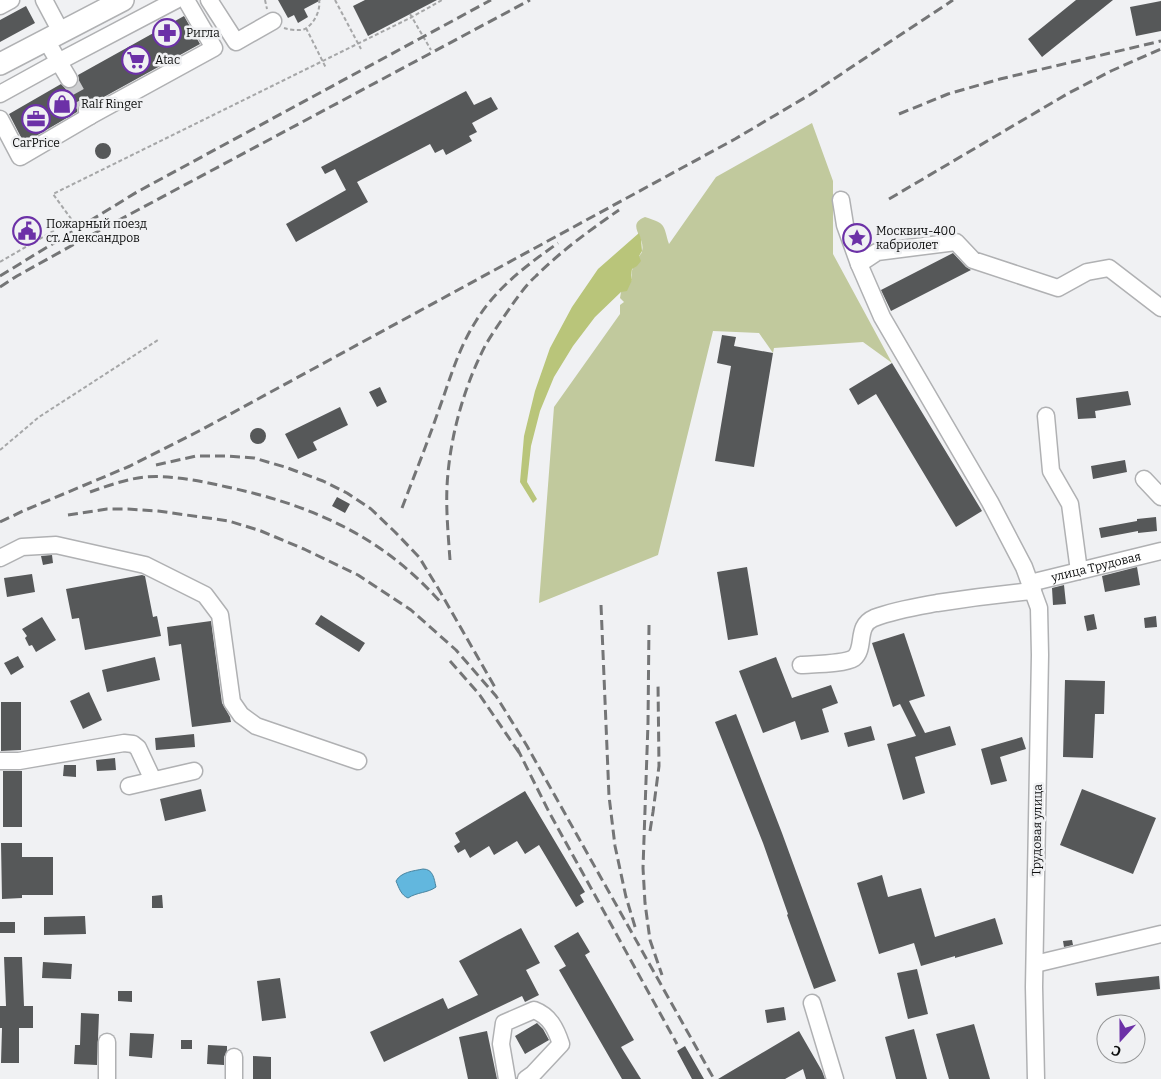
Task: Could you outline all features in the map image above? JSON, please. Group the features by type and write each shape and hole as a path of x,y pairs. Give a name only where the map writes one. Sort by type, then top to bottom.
{"main road":[{"path":"0,64 123,0"}],"street":[{"path":"0,6 11,0"},
{"path":"44,0 58,62 69,79"},
{"path":"0,94 176,0"},
{"path":"0,119 20,157 89,114 214,48 186,0"},
{"path":"209,0 236,42 273,21"},
{"name":"Трудовая улица","path":"841,200 845,225 882,316 990,502 1024,567 1039,608 1040,654 1035,964 1036,1079"},
{"path":"860,264 877,252 956,242 973,260 1058,288 1087,272 1109,268 1161,308"},
{"path":"1046,416 1051,471 1070,504 1079,571"},
{"path":"1144,479 1161,497"},
{"path":"0,558 22,547 56,545 145,565 205,595 220,615 232,702 241,715 256,726 358,760"},
{"name":"улица Трудовая","path":"801,665 845,662 855,657 859,650 864,626 871,619 898,609 1031,587 1079,571 1161,550"},
{"path":"0,761 19,761 124,743 134,744 138,748 153,780"},
{"path":"129,786 194,770"},
{"path":"1035,964 1161,934"},
{"path":"812,1003 835,1079"},
{"path":"507,1079 501,1044 504,1023 534,1010 543,1014 556,1031 561,1044 526,1079"},
{"path":"107,1042 107,1079"},
{"path":"234,1057 234,1079"}],"path":[{"path":"318,0 320,4 318,13 306,28 326,68"},
{"path":"335,0 361,49"},
{"path":"0,262 72,220 53,194 322,62 442,0"},
{"path":"410,14 431,50"},
{"path":"0,450 39,417 158,340"}],"green space":[{"path":"812,123 833,181 833,254 892,363 863,342 774,348 773,353 759,333 713,331 658,555 539,603 554,407 620,314 620,305 624,302 620,298 621,292 632,280 633,268 642,252 641,241 636,228 639,220 645,217 661,224 665,229 669,244 716,177"},
{"path":"639,233 642,251 639,256 641,261 632,269 632,280 627,291 621,292 595,317 573,346 554,377 540,411 531,446 527,482 537,499 533,503 520,482 524,436 535,391 550,348 572,307 598,269"}],"water":[{"path":"423,869 431,872 436,887 408,898 406,897 396,881 404,874"}],"building":[{"path":"278,0 321,0 304,9 308,17 298,23 294,15 288,18"},
{"path":"365,0 437,0 368,36 353,6"},
{"path":"1076,0 1113,0 1042,57 1028,39"},
{"path":"1161,1 1161,31 1136,36 1130,7"},
{"path":"26,6 35,23 0,42 0,20"},
{"path":"184,16 200,44 93,103 82,102 77,112 24,143 9,114 61,84 65,88 74,88 78,83 78,75"},
{"path":"466,91 474,105 491,97 498,109 472,123 477,132 469,136 472,141 446,155 443,149 435,153 430,144 357,182 368,202 296,242 286,224 346,190 335,169 325,174 321,167"},
{"path":"103,143 111,151 103,159 95,151"},
{"path":"953,253 971,270 891,311 881,290"},
{"path":"722,335 736,337 734,346 773,353 754,467 715,461 731,366 717,363"},
{"path":"892,363 982,511 956,527 876,394 858,405 849,389"},
{"path":"380,387 387,402 377,407 369,392"},
{"path":"1128,391 1131,405 1095,411 1096,418 1078,419 1076,398"},
{"path":"340,407 348,425 313,442 317,450 298,459 285,434"},
{"path":"255,428 261,428 266,433 264,442 255,444 250,439 250,433"},
{"path":"1125,460 1127,472 1093,479 1091,466"},
{"path":"337,497 350,504 345,513 332,506"},
{"path":"1156,517 1157,531 1138,533 1138,531 1101,538 1099,528 1137,521 1137,519"},
{"path":"52,555 53,563 43,565 41,556"},
{"path":"747,567 758,635 728,640 717,572"},
{"path":"1137,567 1140,585 1105,592 1102,576"},
{"path":"32,574 35,592 7,597 4,578"},
{"path":"145,576 153,617 157,616 161,636 85,650 79,618 72,619 66,589"},
{"path":"1064,585 1066,604 1053,605 1052,588"},
{"path":"1094,614 1097,629 1087,631 1084,616"},
{"path":"321,615 365,643 359,652 315,624"},
{"path":"1156,616 1157,627 1145,628 1144,618"},
{"path":"42,617 56,640 36,652 32,645 29,646 25,638 27,636 22,629"},
{"path":"211,621 222,703 231,722 192,727 181,644 169,646 167,627"},
{"path":"904,633 925,696 909,701 925,733 950,726 956,745 915,757 925,793 903,800 887,744 916,736 900,704 893,707 872,643"},
{"path":"18,656 24,667 11,675 4,663"},
{"path":"155,657 160,680 107,692 102,670"},
{"path":"776,657 792,698 831,685 838,703 822,709 829,732 801,740 795,721 763,733 739,671"},
{"path":"1065,680 1105,681 1104,714 1095,714 1093,758 1063,757"},
{"path":"89,692 102,720 83,729 70,701"},
{"path":"1,702 21,702 21,750 1,751"},
{"path":"736,714 836,981 814,989 763,843 715,722"},
{"path":"871,726 875,740 848,747 844,733"},
{"path":"194,734 195,747 156,750 155,738"},
{"path":"1022,737 1026,749 1000,757 1007,781 991,785 981,749"},
{"path":"115,758 116,770 97,771 96,760"},
{"path":"64,765 76,765 76,777 63,776"},
{"path":"3,771 22,771 22,827 3,827"},
{"path":"201,789 206,811 165,821 160,799"},
{"path":"1082,789 1156,818 1133,874 1060,845"},
{"path":"525,791 585,892 580,895 584,902 576,907 539,845 525,854 517,841 494,855 489,846 470,858 465,849 458,853 454,846 460,842 455,833"},
{"path":"1,843 22,843 22,857 53,857 53,895 22,895 22,898 2,899"},
{"path":"882,875 888,897 921,888 935,937 995,918 1003,944 921,966 914,943 879,954 857,883"},
{"path":"162,895 163,908 152,908 152,896"},
{"path":"85,916 86,934 44,935 44,917"},
{"path":"0,922 15,922 15,933 0,933"},
{"path":"521,928 540,963 526,970 539,995 525,1002 522,996 384,1062 370,1032 443,998 448,1009 478,995 459,961"},
{"path":"578,932 590,952 585,955 634,1040 621,1047 641,1079 622,1079 559,970 566,966 554,946"},
{"path":"1072,940 1073,945 1064,947 1063,941"},
{"path":"4,957 22,957 24,1006 33,1006 33,1028 19,1028 19,1063 1,1063 2,1028 0,1028 0,1006 6,1006"},
{"path":"43,962 72,964 71,979 42,978"},
{"path":"917,969 928,1014 908,1019 897,973"},
{"path":"1159,976 1160,989 1097,996 1095,983"},
{"path":"280,978 286,1018 262,1021 257,981"},
{"path":"118,991 132,991 132,1002 118,1001"},
{"path":"784,1007 786,1020 767,1023 765,1010"},
{"path":"81,1013 99,1014 97,1065 74,1064 75,1045 80,1045"},
{"path":"537,1023 549,1040 525,1054 515,1036"},
{"path":"974,1024 990,1079 949,1079 936,1034"},
{"path":"914,1029 927,1079 896,1079 885,1037"},
{"path":"487,1031 497,1079 468,1079 459,1037"},
{"path":"799,1031 825,1079 806,1079 803,1069 785,1079 718,1079"},
{"path":"130,1033 154,1034 152,1058 129,1056"},
{"path":"181,1040 192,1040 192,1049 181,1049"},
{"path":"208,1045 227,1046 224,1065 207,1064"},
{"path":"685,1046 704,1079 692,1079 677,1051"},
{"path":"253,1056 271,1057 271,1079 253,1079"}],"tunnel":[{"path":"69,79 87,111"}],"railway":[{"path":"0,276 137,192 491,0"},
{"path":"0,287 80,241 530,0"},
{"path":"0,522 130,466 201,430 735,139 811,94 953,0"},
{"path":"899,114 948,94 1000,79 1161,41"},
{"path":"889,199 1067,94 1111,71 1161,49"},
{"path":"450,560 447,516 450,457 456,424 471,376 485,346 515,301 533,279 566,249 619,210"},
{"path":"402,508 469,332 493,298 524,269 558,243"},
{"path":"156,465 196,456 254,458 323,481 347,493 371,509 419,557 496,689"},
{"path":"90,492 131,479 166,477 217,485 288,503 345,527 371,542 420,580 442,604"},
{"path":"68,515 107,509 128,509 158,511 229,521 261,531 358,575 411,610 456,650 496,696 527,746 714,1079"},
{"path":"601,605 609,796 615,846 626,897 636,930"},
{"path":"649,625 643,868 650,940 662,975"},
{"path":"450,661 479,694 520,754"},
{"path":"650,831 659,766 658,683"},
{"path":"517,748 549,812 677,1044"}],"place":[{"name":"Ригла","path":"167,33"},
{"name":"Atac","path":"136,60"},
{"name":"Ralf Ringer","path":"62,104"},
{"name":"CarPrice","path":"36,119"},
{"name":"Пожарный поезд ст. Александров","path":"27,231"},
{"name":"Москвич-400 кабриолет","path":"857,238"}]}
